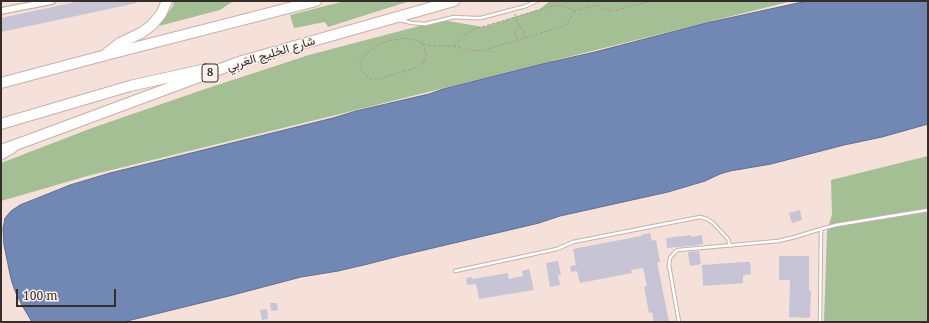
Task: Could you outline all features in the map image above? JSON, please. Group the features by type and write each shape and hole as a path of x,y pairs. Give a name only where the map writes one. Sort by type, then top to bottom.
{"highway":[{"path":"106,55 120,43 141,33 152,25 161,14 167,1"},
{"path":"1,83 316,1"},
{"name":"شارع الخَلِيج العَربِي","path":"1,150 242,61 454,1"},
{"path":"1,124 130,86 242,61"}],"street":[{"path":"1,11 52,1"},
{"path":"1,156 29,140"}],"lane":[{"path":"396,18 406,22 425,24 454,17 481,18 526,6 537,1"},
{"path":"679,322 669,265 670,258 675,252 682,249 778,241 836,225 928,210"},
{"path":"455,271 557,249 573,242 700,217 713,223 728,239 730,246"},
{"path":"820,322 821,229"}],"path":[{"path":"597,5 599,1"},
{"path":"454,46 465,34 472,30 552,6 564,6 574,11 597,5 604,9 613,11 651,1"},
{"path":"514,9 519,27 523,29 525,38"},
{"path":"423,43 426,54 424,62 418,67 379,79 370,79 361,69 360,63 363,58 372,48 383,43 404,38 416,40 434,46 454,46 477,51 564,26 570,20 574,11"},
{"path":"517,40 515,32 519,27"}],"green space":[{"path":"174,1 237,1 232,2 220,10 159,26 173,6"},
{"path":"345,1 410,1 328,27 325,22 294,28 290,15"},
{"path":"550,1 792,1 91,175 1,201 1,163 92,128 309,55 442,20 483,27 540,9"},
{"path":"928,156 928,322 824,322 827,232 832,214 831,180"}],"water":[{"path":"807,1 928,1 928,124 882,137 844,145 771,164 730,171 705,181 668,192 560,216 539,223 338,271 301,277 123,322 32,322 15,291 4,245 3,229 5,218 11,211 20,205 70,185 110,173 429,94 443,89 706,23"}],"building":[{"path":"80,1 137,1 137,3 1,32 1,18"},
{"path":"800,210 802,220 792,223 789,213"},
{"path":"650,233 652,241 656,240 660,262 657,262 669,322 654,322 652,312 649,313 644,287 647,286 643,268 631,270 632,273 580,283 577,271 571,272 570,266 576,265 573,249"},
{"path":"691,235 691,237 702,235 703,244 667,248 666,238"},
{"path":"699,251 701,264 690,266 688,252"},
{"path":"779,256 809,256 809,290 811,290 810,318 789,317 790,280 779,280"},
{"path":"558,261 561,275 558,275 560,285 550,287 546,263"},
{"path":"750,262 751,274 743,275 743,283 703,286 702,265"},
{"path":"529,269 534,290 479,299 476,284 467,285 466,278 472,277 473,279 508,273 509,279 523,276 522,271"},
{"path":"270,303 277,303 278,310 271,311"},
{"path":"267,309 268,319 262,320 260,310"}]}
